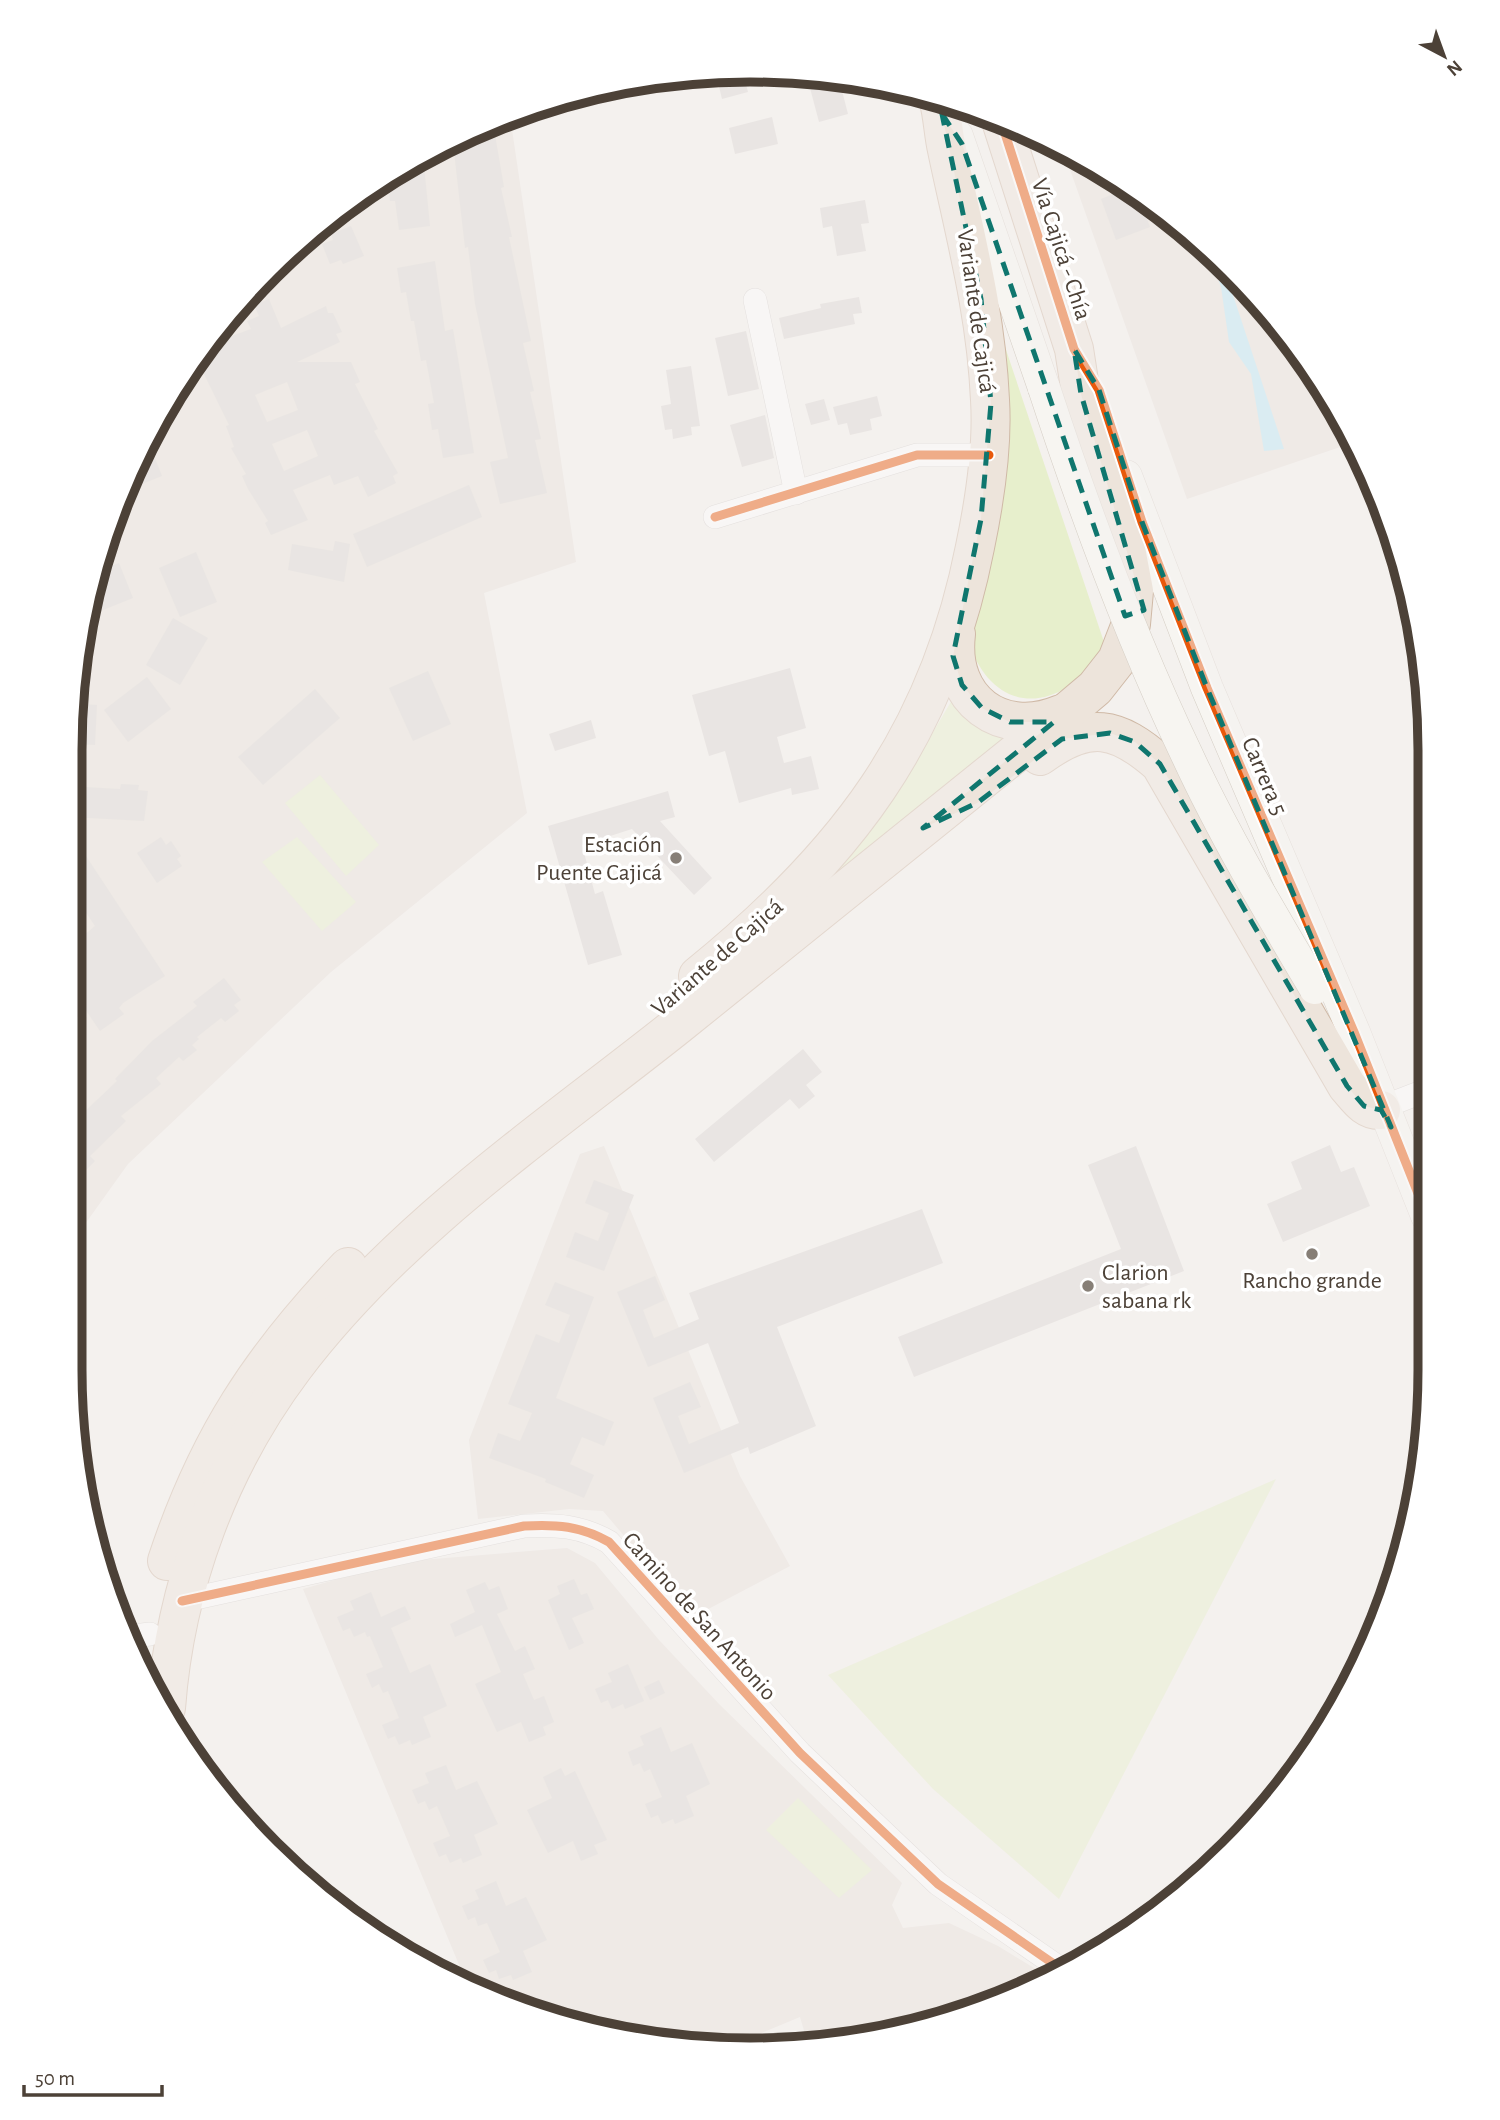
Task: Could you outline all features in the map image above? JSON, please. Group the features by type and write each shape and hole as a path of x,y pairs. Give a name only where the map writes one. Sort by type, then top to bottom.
{"highway":[{"name":"Variante de Cajicá","path":"143,1644 187,1500 225,1426 263,1364 306,1311 365,1249 483,1149 717,961 809,875 858,818 899,758 922,716 957,625 981,519 989,455 991,402 981,299 946,148 941,110"},
{"name":"Vía Cajicá - Chía","path":"1005,133 1074,349"},
{"name":"Variante de Cajicá","path":"167,1695 182,1601 199,1543 233,1467 294,1366 363,1287 471,1190 1069,710 1095,688 1117,660 1131,624 1134,591 1120,517 1081,394 1074,349"},
{"path":"957,625 953,656 962,685 982,708 1010,722 1041,722 1069,710"},
{"path":"923,828 977,803 1062,740 1085,732 1110,733 1135,742 1160,764 1347,1086 1364,1106 1385,1115"}],"main road":[{"name":"Carrera 5","path":"943,111 962,144 1085,513 1133,636 1182,745 1248,874 1385,1115"},
{"name":"Carrera 5","path":"1074,349 1099,390 1142,522 1207,688 1418,1194"}],"street":[{"path":"755,300 796,493"},
{"path":"715,517 917,455 989,455"},
{"path":"1385,1115 1418,1095"},
{"name":"Camino de San Antonio","path":"182,1601 524,1526 554,1524 596,1535 609,1542 800,1753 938,1884 1054,1964"}],"highlighted area":[{"path":"942,114 962,144 1125,616 1144,610 1081,394 1074,349 1099,390 1142,522 1207,688 1391,1127 1381,1110 1364,1106 1347,1086 1160,764 1135,742 1110,733 1062,739 977,803 923,828 1054,722 1010,722 982,708 962,685 953,656 981,519 991,403 981,299"}],"shaded area":[{"path":"512,127 576,562 484,593 527,813 331,972 128,1164 82,1228 84,706 95,620 105,577 133,494 172,416 195,379 220,343 278,278 343,220 379,195 455,151"},
{"path":"1068,163 1157,220 1222,278 1280,343 1305,379 1344,446 1187,499"},
{"path":"604,1146 740,1476 790,1566 693,1617 603,1511 569,1509 478,1519 469,1440 580,1154"},
{"path":"567,1548 595,1563 659,1640 719,1704 902,1883 892,1905 903,1928 949,1923 998,1946 1040,1971 965,2002 880,2025 805,2035 800,2017 749,2038 663,2032 620,2025 535,2002 462,1972 303,1589 397,1562"}],"green space":[{"path":"997,323 1105,645 1069,686 1052,695 1036,698 1021,698 1007,693 995,684 975,659 969,642"},
{"path":"952,700 1008,736 801,905 900,788"},
{"path":"320,775 379,845 346,876 285,803"},
{"path":"297,837 356,902 322,931 262,862"},
{"path":"1276,1479 1059,1899 933,1789 828,1675"},
{"path":"798,1798 872,1870 839,1898 766,1830"}],"water":[{"path":"1215,272 1230,287 1284,449 1264,451 1251,374 1229,342 1221,287"}],"building":[{"path":"745,82 748,92 722,99 718,83"},
{"path":"809,85 842,89 848,114 819,122"},
{"path":"772,117 778,144 735,154 729,128"},
{"path":"495,133 504,187 501,188 512,237 509,237 531,341 523,343 534,391 530,392 541,439 535,440 547,493 500,504 490,462 508,458 475,304 468,247 465,248 454,152"},
{"path":"424,168 430,226 399,230 395,201 390,201 388,189"},
{"path":"1117,192 1144,211 1150,227 1116,240 1101,199"},
{"path":"865,200 869,223 861,224 866,251 837,256 832,226 823,228 820,208"},
{"path":"351,226 364,256 343,264 341,260 330,264 322,244 333,240 331,234"},
{"path":"435,261 445,331 453,329 474,453 443,458 438,429 432,430 428,404 434,403 426,360 421,361 414,321 411,321 406,292 401,293 397,268"},
{"path":"859,297 862,313 853,314 855,324 784,339 779,318 821,308 820,304"},
{"path":"269,299 281,328 326,306 328,313 333,313 342,332 336,334 340,342 297,362 351,362 360,382 355,384 378,429 374,431 398,473 393,476 396,483 368,497 358,476 334,485 330,475 293,490 308,520 271,535 265,523 268,521 242,476 246,474 231,448 234,447 226,426 229,425 202,369 223,339 251,329 247,321 259,316 254,305","holes":["287,382 298,410 267,422 255,395","307,430 318,456 284,471 272,444"]},
{"path":"746,331 759,389 728,396 715,338"},
{"path":"691,366 700,426 691,427 692,435 673,439 672,429 665,430 661,406 671,404 666,370"},
{"path":"877,396 882,416 870,419 872,430 850,435 847,423 838,425 833,407"},
{"path":"824,399 830,420 811,425 805,404"},
{"path":"765,415 774,458 742,467 730,425"},
{"path":"153,452 162,476 137,486"},
{"path":"469,485 482,517 367,567 353,534"},
{"path":"335,541 350,544 344,582 288,570 292,544 333,551"},
{"path":"196,552 217,602 180,617 159,568"},
{"path":"119,563 133,598 97,613 105,577 108,567"},
{"path":"173,618 208,638 180,685 146,665"},
{"path":"790,668 806,728 777,737 784,763 811,756 819,789 792,795 791,788 739,803 725,751 709,756 692,695"},
{"path":"428,671 451,724 413,741 389,688"},
{"path":"147,677 171,709 128,742 104,710"},
{"path":"315,689 340,718 263,785 238,757"},
{"path":"84,704 97,705 95,745 82,744"},
{"path":"591,720 596,738 555,751 549,734"},
{"path":"82,780 85,780 85,787 120,789 121,784 139,785 138,790 148,791 144,821 82,818"},
{"path":"668,791 675,817 660,821 712,878 694,895 632,829 582,845 595,894 603,891 622,955 588,965 548,826"},
{"path":"161,837 166,845 171,841 181,856 177,859 182,866 157,883 137,853"},
{"path":"86,856 165,976 123,1003 119,1008 124,1014 100,1031 82,1005 82,937 95,926 82,906 82,859"},
{"path":"224,978 241,1000 234,1005 239,1011 225,1022 221,1018 197,1037 199,1039 192,1045 197,1050 183,1061 179,1057 156,1078 161,1084 121,1116 126,1121 90,1156 95,1161 82,1174 82,1124 85,1121 82,1114 117,1081 115,1079 152,1041 197,1006 193,1002"},
{"path":"803,1049 822,1072 806,1085 815,1096 799,1109 790,1099 714,1162 695,1139"},
{"path":"1330,1145 1341,1172 1354,1167 1370,1206 1283,1242 1267,1204 1302,1189 1291,1162"},
{"path":"1136,1146 1184,1271 914,1377 898,1337 1121,1249 1088,1165"},
{"path":"594,1180 634,1195 604,1271 566,1257 575,1232 598,1241 609,1213 585,1203"},
{"path":"922,1209 943,1263 777,1327 816,1426 750,1454 748,1447 684,1473 653,1398 690,1382 701,1407 678,1416 689,1444 739,1423 708,1343 648,1367 617,1292 655,1276 665,1300 643,1310 654,1338 699,1319 689,1293"},
{"path":"555,1282 594,1297 556,1398 614,1422 604,1446 582,1437 570,1464 594,1475 584,1498 545,1482 546,1479 489,1458 498,1433 520,1441 532,1413 508,1404 536,1334 559,1343 570,1315 545,1305"},
{"path":"574,1579 581,1595 587,1593 594,1609 572,1618 584,1643 569,1650 548,1600 560,1594 557,1586"},
{"path":"485,1582 489,1590 499,1586 508,1609 497,1614 515,1651 525,1646 535,1669 523,1674 534,1700 544,1696 554,1722 543,1727 546,1735 529,1742 521,1722 497,1732 475,1684 501,1672 482,1625 455,1637 450,1624 475,1612 466,1590"},
{"path":"371,1592 381,1617 405,1606 411,1619 391,1628 410,1673 430,1664 447,1706 423,1717 431,1737 412,1745 410,1740 399,1745 395,1736 388,1739 382,1725 399,1718 388,1691 383,1693 379,1684 372,1688 366,1674 383,1667 370,1636 367,1637 365,1632 354,1637 350,1628 343,1631 337,1617 354,1610 350,1601"},
{"path":"628,1664 644,1701 625,1709 623,1704 612,1709 608,1700 601,1703 595,1689 612,1682 608,1673"},
{"path":"659,1680 665,1693 650,1700 644,1687"},
{"path":"661,1727 671,1752 692,1743 710,1784 686,1796 694,1816 675,1824 673,1819 662,1824 658,1815 651,1818 645,1804 662,1797 650,1769 644,1772 640,1763 633,1766 628,1752 644,1745 640,1736"},
{"path":"446,1765 456,1790 477,1781 498,1824 474,1835 482,1855 463,1863 461,1858 450,1863 446,1854 439,1857 433,1843 450,1836 437,1806 429,1810 425,1801 418,1804 412,1790 429,1783 425,1773"},
{"path":"561,1768 565,1776 575,1771 607,1840 594,1845 598,1854 581,1861 573,1841 548,1853 527,1810 552,1798 543,1777"},
{"path":"496,1881 506,1906 526,1897 547,1940 523,1951 532,1972 513,1980 511,1975 499,1979 496,1970 489,1973 483,1960 500,1952 487,1923 478,1926 475,1917 468,1920 462,1906 479,1899 475,1890"}],"cycle path":[{"path":"1005,133 1074,349 1099,390 1142,522 1207,688 1354,1032 1418,1193"},
{"path":"715,517 917,455 989,455"},
{"path":"182,1601 524,1526 547,1525 588,1532 609,1542 800,1753 938,1884 1054,1964"}],"place":[{"name":"Estación Puente Cajicá","path":"676,858"},
{"name":"Rancho grande","path":"1312,1254"},
{"name":"Clarion sabana rk","path":"1088,1286"}]}
